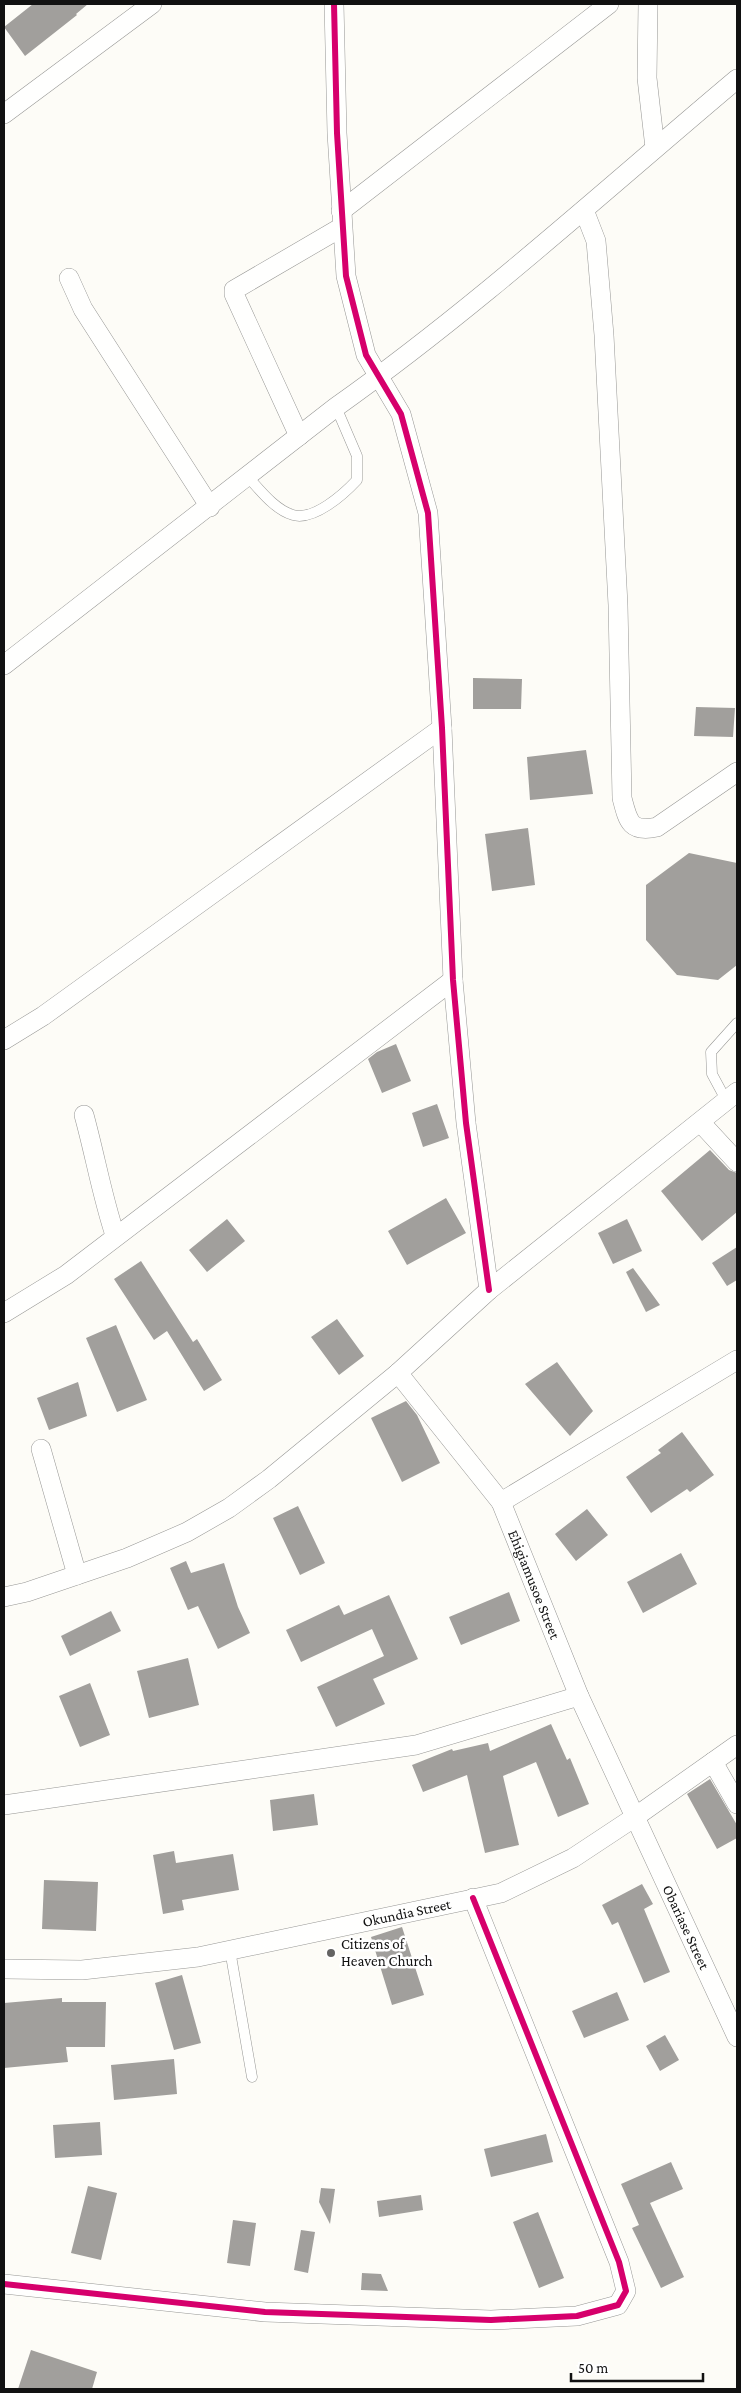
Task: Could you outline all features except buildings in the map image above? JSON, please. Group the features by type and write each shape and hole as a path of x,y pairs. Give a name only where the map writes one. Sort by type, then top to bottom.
{"street":[{"path":"4,114 152,4"},
{"path":"334,4 336,132 346,276 366,355 401,414 428,513 442,728 453,980 466,1122 489,1290"},
{"path":"299,436 244,318 234,290 342,219 609,4"},
{"path":"648,4 647,78 655,148"},
{"path":"4,665 210,507 336,407 380,376 584,210 737,79"},
{"path":"584,210 596,241 604,335 618,605 622,798 627,819 636,827 645,830 658,827 737,772"},
{"path":"69,278 83,309 210,507"},
{"path":"4,1040 43,1016 442,728"},
{"path":"4,1313 66,1274 453,980"},
{"path":"4,1597 27,1592 127,1558 187,1532 229,1508 269,1479 398,1374 489,1290 701,1123 732,1096"},
{"path":"84,1115 98,1165 108,1215 116,1235"},
{"path":"701,1123 737,1162"},
{"path":"501,1502 737,1360"},
{"name":"Ehigiamusoe Street","path":"398,1374 501,1502 579,1696 635,1817"},
{"path":"41,1449 77,1575"},
{"path":"4,1806 416,1745 579,1696"},
{"name":"Okundia Street","path":"4,1969 82,1970 198,1957 501,1893 573,1858 737,1745"},
{"path":"712,1762 737,1804"},
{"name":"Obariase Street","path":"635,1817 737,2037"},
{"path":"4,2284 285,2313 490,2320 577,2316 618,2305 626,2291 619,2262 473,1898"}],"lane":[{"path":"248,477 273,504 294,516 314,512 341,497 357,480 357,456 336,407"},
{"path":"732,1096 712,1074 711,1052 737,1023"},
{"path":"230,1950 252,2077"}],"cycle path":[{"path":"334,4 337,133 346,276 366,355 401,414 428,513 442,728 453,980 466,1123 489,1290"},
{"path":"4,2284 265,2312 491,2320 577,2316 618,2305 626,2291 619,2262 473,1898"}],"place":[{"name":"Citizens of Heaven Church","path":"331,1953"}]}
